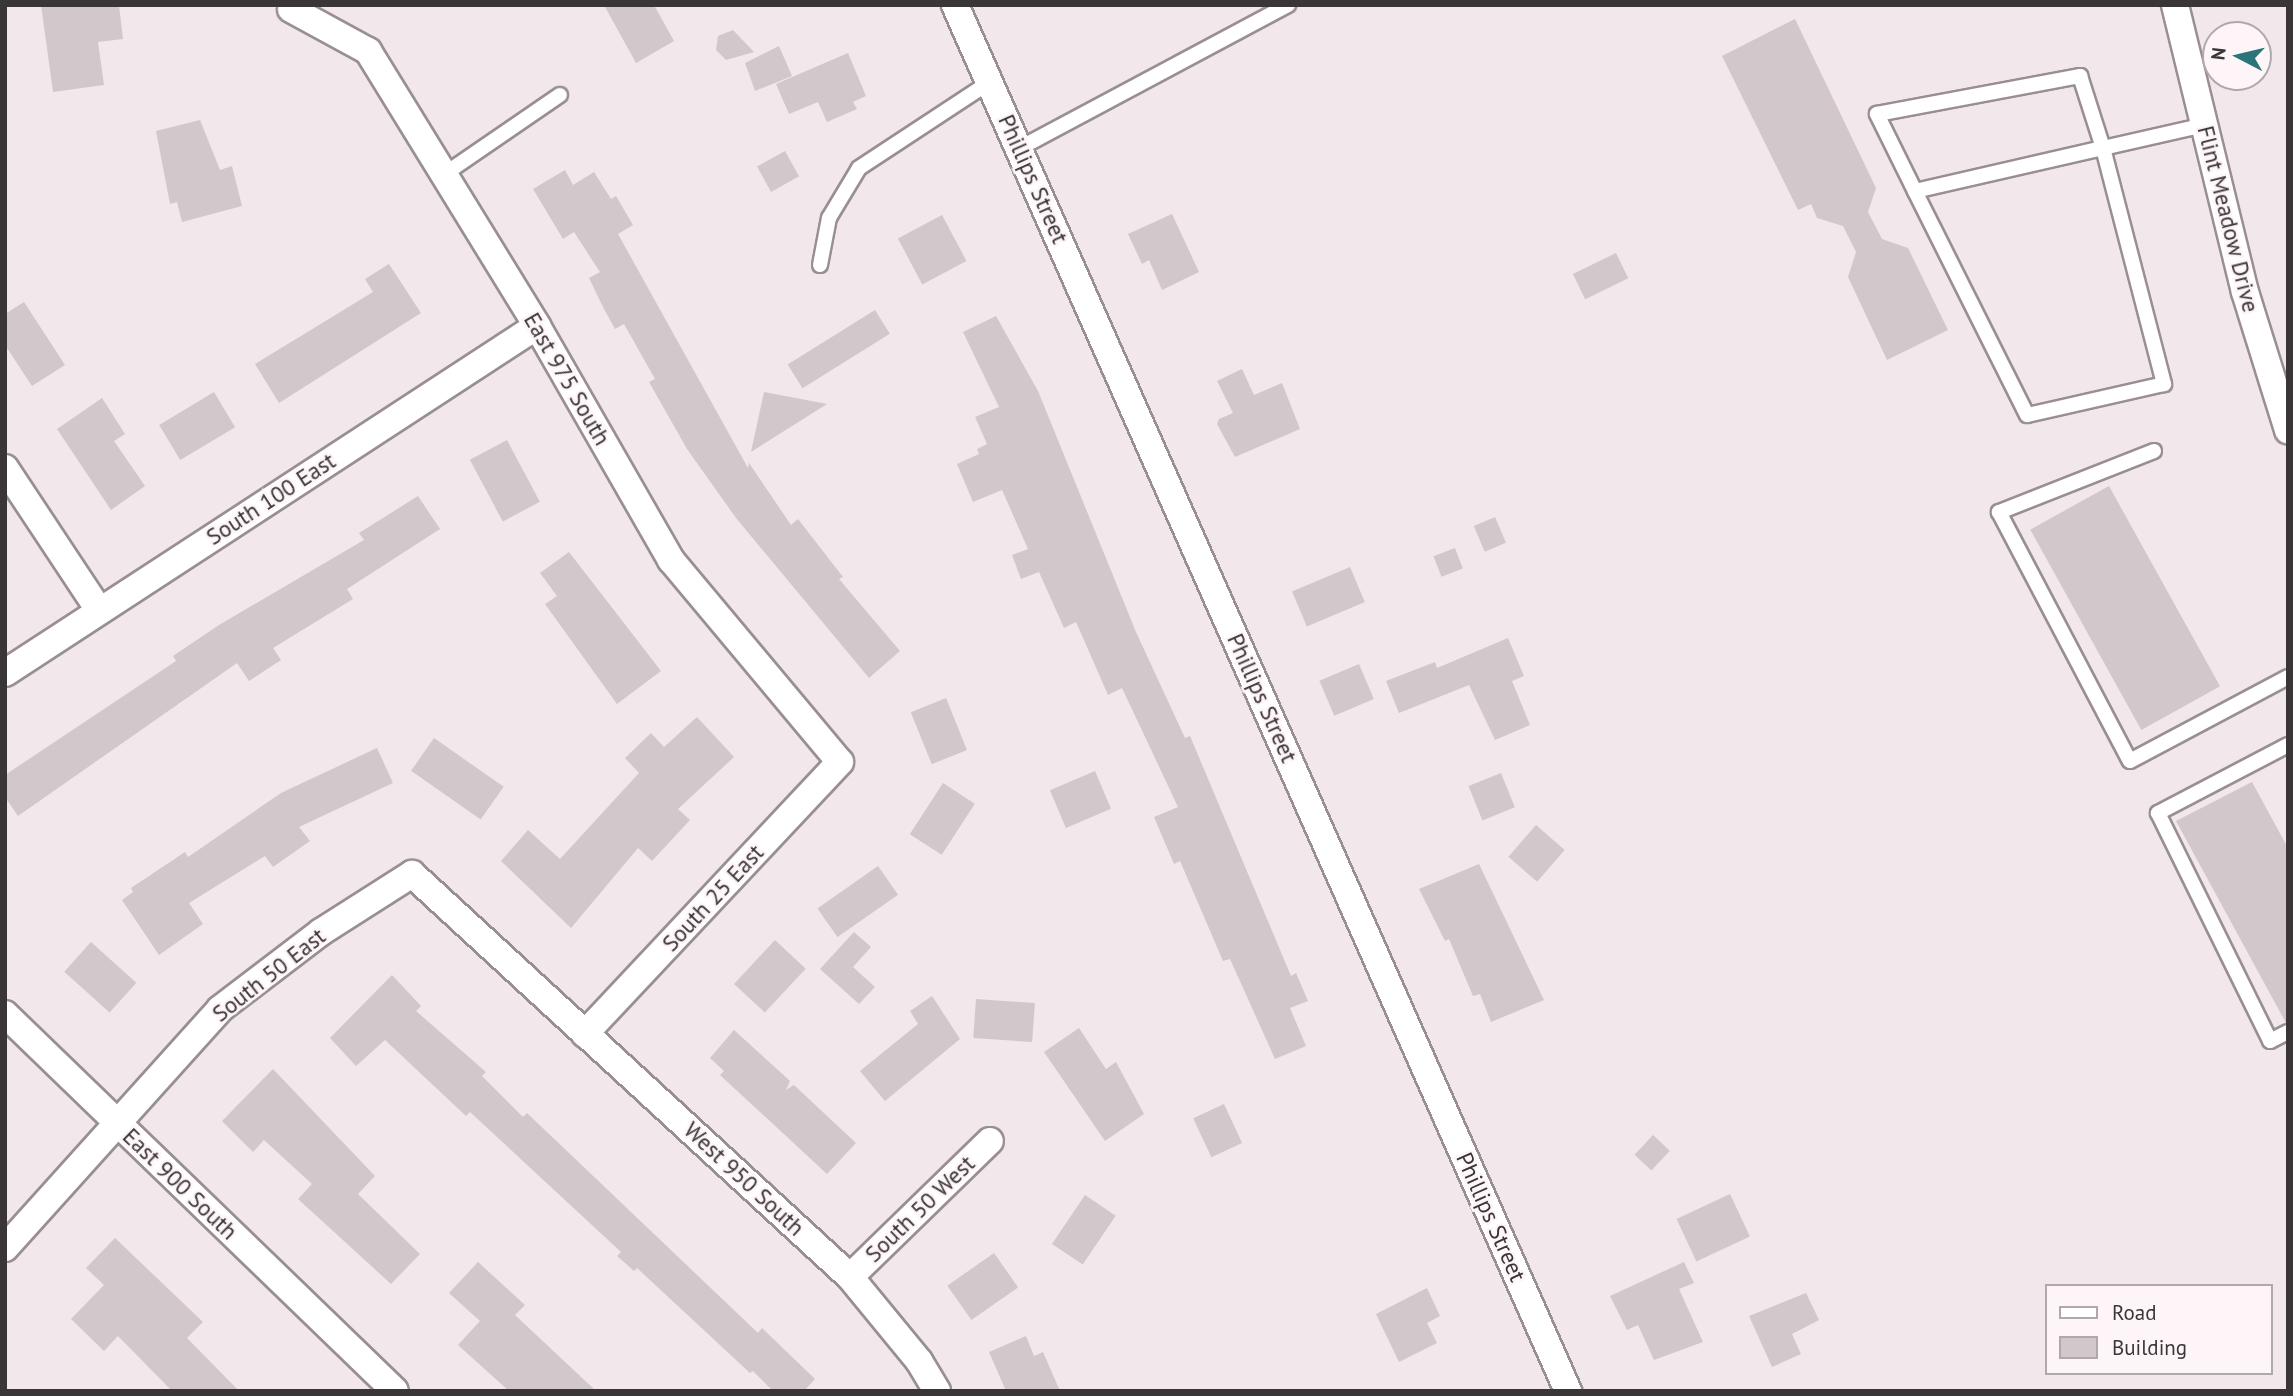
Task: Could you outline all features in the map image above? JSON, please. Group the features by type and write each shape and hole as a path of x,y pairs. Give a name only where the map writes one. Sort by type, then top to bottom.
{"street":[{"name":"Phillips Street","path":"955,5 1568,1391"},
{"name":"Flint Meadow Drive","path":"2175,5 2245,292 2288,430"},
{"name":"East 975 South","path":"290,9 368,51 446,173 671,560 840,762"},
{"name":"South 100 East","path":"5,673 537,326"},
{"path":"5,468 99,610"},
{"name":"South 25 East","path":"585,1034 840,762"},
{"name":"South 50 East","path":"5,1248 119,1126 220,1009 321,932 412,874 532,985"},
{"name":"West 950 South","path":"532,985 850,1277 919,1361 937,1391"},
{"name":"East 900 South","path":"5,1014 396,1391"},
{"name":"South 50 West","path":"850,1277 990,1141"}],"lane":[{"path":"1020,148 1289,5"},
{"path":"2080,76 2103,148 2164,384 2027,415 1915,191 1877,114 2080,76"},
{"path":"820,265 829,218 859,168 990,82"},
{"path":"446,173 560,95"},
{"path":"1915,191 2204,125"},
{"path":"2154,451 1999,512 2130,761 2288,677"},
{"path":"2288,745 2158,813 2270,1041 2288,1032"}],"building":[{"path":"41,5 119,5 123,39 98,42 104,85 53,92"},
{"path":"604,5 654,5 674,41 636,63"},
{"path":"1795,19 1876,188 1868,212 1882,239 1908,248 1948,330 1887,360 1848,277 1856,252 1843,226 1817,218 1811,204 1798,210 1722,56"},
{"path":"733,30 754,52 726,60 716,50 718,36"},
{"path":"779,46 792,76 755,91 745,63"},
{"path":"848,53 866,96 853,102 857,109 827,122 818,102 789,114 776,84"},
{"path":"200,120 220,170 232,166 242,206 182,222 177,202 170,204 156,131"},
{"path":"785,151 799,176 771,192 757,167"},
{"path":"565,170 573,185 594,172 611,199 616,196 633,225 618,234 748,468 749,463 791,525 798,519 843,577 839,579 900,651 869,678 736,518 687,449 649,382 655,379 624,324 615,329 589,278 600,272 574,232 563,239 533,189"},
{"path":"1172,214 1199,272 1162,290 1149,260 1142,264 1128,234"},
{"path":"942,215 966,261 922,284 898,238"},
{"path":"1616,253 1628,278 1585,299 1573,274"},
{"path":"389,264 421,313 279,403 255,364 373,292 365,279"},
{"path":"24,302 65,365 32,386 5,345 5,314"},
{"path":"875,310 890,334 802,388 788,365"},
{"path":"996,316 1038,391 1136,632 1185,738 1190,736 1291,976 1296,973 1308,1001 1290,1008 1306,1046 1275,1059 1230,959 1223,961 1180,861 1174,864 1154,817 1178,807 1122,688 1108,695 1076,622 1064,628 1039,572 1021,579 1012,555 1028,549 1002,490 973,502 957,464 979,454 977,449 987,444 975,417 999,407 963,332"},
{"path":"1242,369 1254,395 1282,383 1300,429 1235,457 1217,424 1219,419 1233,413 1217,381"},
{"path":"214,392 235,427 180,460 159,425"},
{"path":"764,392 827,404 751,452"},
{"path":"102,398 125,434 114,441 145,486 111,510 57,429"},
{"path":"507,440 540,502 503,522 470,460"},
{"path":"2109,486 2220,686 2141,730 2030,530"},
{"path":"418,496 440,529 347,589 353,599 273,648 281,660 249,681 237,663 18,816 5,797 5,775 176,661 173,656 219,625 364,540 359,533"},
{"path":"1495,517 1506,543 1485,552 1474,526"},
{"path":"1455,548 1463,569 1441,577 1434,556"},
{"path":"569,552 661,671 617,704 545,604 557,596 540,573"},
{"path":"1350,567 1365,602 1307,627 1292,592"},
{"path":"1508,638 1524,676 1512,681 1530,725 1495,740 1469,685 1399,713 1386,681 1435,662 1437,668"},
{"path":"1359,664 1374,699 1334,716 1319,681"},
{"path":"946,698 967,750 932,764 911,712"},
{"path":"697,717 734,757 678,809 690,820 652,861 638,848 571,928 501,861 528,830 560,859 639,773 625,758 651,733 664,747"},
{"path":"434,738 504,787 481,820 411,771"},
{"path":"377,748 393,783 299,827 310,841 273,867 265,856 189,903 203,924 159,955 122,900 133,892 131,888 185,852 188,857 281,793"},
{"path":"1095,771 1111,809 1066,828 1050,790"},
{"path":"1501,773 1515,807 1482,820 1469,786"},
{"path":"2252,782 2288,848 2286,1023 2176,821"},
{"path":"943,783 975,804 942,855 910,834"},
{"path":"1536,825 1565,850 1537,882 1508,857"},
{"path":"1479,864 1544,1000 1491,1022 1480,994 1473,996 1449,939 1445,941 1419,889"},
{"path":"878,866 898,895 837,937 817,908"},
{"path":"854,932 871,947 853,967 875,987 859,1004 820,969"},
{"path":"775,940 806,969 765,1013 734,984"},
{"path":"91,942 136,983 110,1013 64,972"},
{"path":"392,975 421,1006 416,1011 486,1072 482,1076 523,1117 527,1113 758,1333 762,1328 815,1379 804,1391 773,1391 753,1371 750,1373 637,1268 634,1271 617,1256 621,1252 470,1112 466,1116 385,1040 356,1066 330,1038"},
{"path":"932,996 960,1039 885,1101 860,1071 918,1024 910,1011"},
{"path":"976,999 1035,1003 1032,1042 973,1038"},
{"path":"1079,1028 1106,1069 1116,1062 1144,1114 1105,1141 1044,1052"},
{"path":"734,1030 790,1081 786,1090 794,1085 856,1143 827,1174 720,1075 724,1071 710,1058"},
{"path":"273,1069 375,1176 358,1194 420,1254 391,1284 298,1199 312,1184 264,1140 253,1152 222,1121"},
{"path":"1224,1104 1242,1143 1211,1157 1193,1118"},
{"path":"1653,1135 1670,1151 1651,1170 1635,1155"},
{"path":"1730,1194 1750,1237 1696,1262 1677,1219"},
{"path":"1085,1195 1116,1216 1083,1265 1052,1244"},
{"path":"115,1238 203,1322 187,1338 239,1391 172,1391 118,1336 104,1351 71,1319 104,1285 86,1268"},
{"path":"994,1253 1018,1287 971,1320 947,1286"},
{"path":"478,1262 525,1305 515,1315 596,1391 509,1391 458,1345 480,1321 449,1293"},
{"path":"1684,1262 1694,1283 1679,1289 1703,1342 1654,1360 1638,1325 1627,1330 1610,1296"},
{"path":"1427,1288 1440,1316 1427,1323 1437,1343 1399,1362 1376,1314"},
{"path":"1806,1293 1819,1320 1792,1334 1801,1354 1772,1367 1749,1316"},
{"path":"1026,1336 1034,1356 1043,1352 1060,1391 1006,1391 989,1352"}]}
